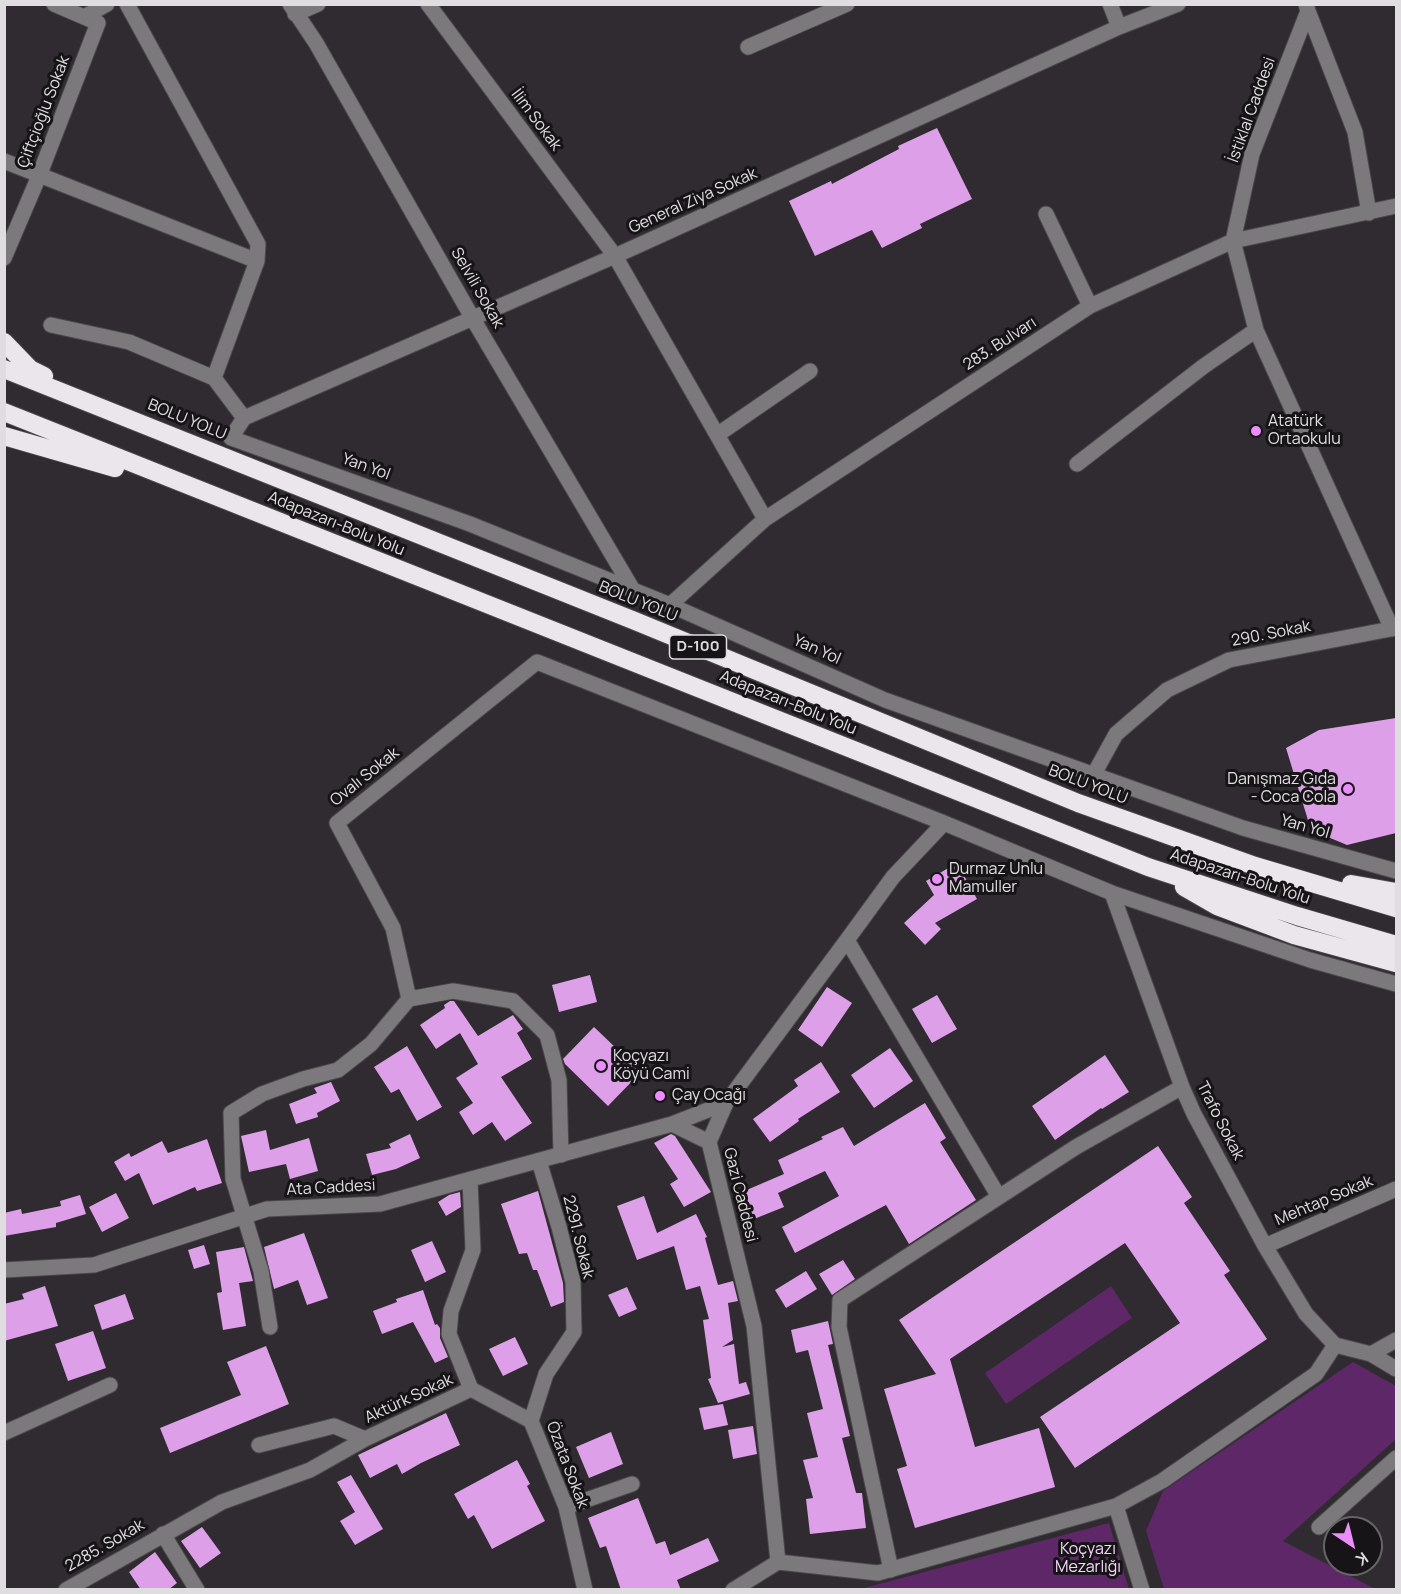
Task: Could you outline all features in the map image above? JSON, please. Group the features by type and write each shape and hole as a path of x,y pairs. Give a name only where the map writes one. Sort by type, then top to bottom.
{"highway":[{"path":"4,342 30,369 101,407"},
{"name":"BOLU YOLU","path":"4,369 657,630 1077,803 1255,866 1396,908"},
{"name":"Adapazarı-Bolu Yolu","path":"4,412 1148,867 1297,916 1396,945"},
{"path":"4,436 214,496"},
{"path":"1255,866 1396,892"},
{"path":"1148,867 1217,906 1293,935 1396,963"}],"street":[{"path":"54,4 84,17 107,4"},
{"path":"127,4 258,244 257,261 214,378"},
{"path":"292,9 318,4"},
{"name":"İlim Sokak","path":"428,4 615,256 765,519"},
{"path":"748,47 847,4"},
{"path":"1110,4 1119,27"},
{"name":"General Ziya Sokak","path":"244,418 615,256 1119,27 1178,4"},
{"path":"1307,8 1355,132 1369,213"},
{"name":"İstiklal Caddesi","path":"1307,8 1252,154 1233,241 1256,330 1394,628"},
{"name":"Selvili Sokak","path":"292,9 316,43 473,319 633,590"},
{"name":"Çiftçioğlu Sokak","path":"4,258 39,176 98,23 84,17"},
{"path":"4,161 257,261"},
{"name":"283. Bulvarı","path":"670,605 765,519 1090,306 1233,241 1396,206"},
{"path":"1046,214 1090,306"},
{"path":"51,325 129,342 214,378 244,418"},
{"path":"1077,464 1204,366 1256,330"},
{"path":"717,435 810,371"},
{"name":"Yan Yol","path":"244,418 231,438 470,524 670,605 885,700 1243,828 1396,872"},
{"name":"290. Sokak","path":"1094,774 1116,734 1167,690 1229,660 1394,628"},
{"name":"Ovalı Sokak","path":"409,999 393,928 337,823 537,662 944,823"},
{"path":"944,823 1112,893 1310,960 1396,984"},
{"name":"Gazi Caddesi","path":"778,1562 754,1326 709,1142 726,1103 893,877 944,823"},
{"name":"Trafo Sokak","path":"1112,893 1182,1087 1194,1114 1265,1246 1306,1314 1335,1345"},
{"path":"847,940 999,1197"},
{"path":"270,1327 261,1271 233,1179 231,1113 261,1094 303,1079 338,1070 371,1044 409,999 453,991 513,1001 547,1035 559,1080 561,1155"},
{"path":"891,1570 839,1327 840,1300 1076,1147 1182,1087"},
{"name":"Ata Caddesi","path":"4,1269 94,1265 267,1209 380,1204 672,1124 726,1103"},
{"path":"672,1124 709,1142"},
{"name":"2291. Sokak","path":"531,1422 546,1374 574,1332 573,1282 539,1161"},
{"path":"470,1180 473,1250 452,1311 449,1334 471,1389"},
{"name":"Mehtap Sokak","path":"1265,1246 1396,1189"},
{"path":"1371,1354 1396,1340"},
{"path":"732,1590 778,1562 878,1573 1116,1506 1162,1481 1316,1374 1335,1345 1371,1354 1396,1369"},
{"path":"4,1433 110,1385"},
{"name":"Özata Sokak","path":"471,1389 531,1422 566,1507 585,1590"},
{"name":"Aktürk Sokak","path":"259,1445 334,1426 365,1439 471,1389"},
{"name":"2285. Sokak","path":"66,1590 222,1502 310,1470 365,1439"},
{"path":"1319,1527 1396,1458"},
{"path":"566,1507 632,1484"},
{"path":"1116,1506 1142,1590"},
{"path":"163,1534 197,1590"}],"green space":[{"path":"1111,1286 1132,1318 1006,1404 985,1373"},
{"path":"1353,1362 1396,1386 1396,1439 1283,1541 1323,1562 1323,1576 1350,1576 1375,1589 1164,1589 1146,1531 1163,1491"},
{"name":"Koçyazı Mezarlığı","path":"1109,1523 1129,1589 860,1589"}],"building":[{"path":"937,128 972,199 920,224 922,228 882,248 872,230 815,256 789,201 831,181 832,184 899,149 898,146"},
{"name":"Danışmaz Gıda - Coca Cola","path":"1396,718 1396,833 1347,845 1311,830 1286,748 1319,730"},
{"path":"957,863 977,899 935,923 941,929 925,945 904,923 934,895 926,881"},
{"path":"590,975 597,1002 559,1012 552,985"},
{"path":"827,987 852,1003 822,1047 798,1030"},
{"path":"937,995 957,1029 932,1043 912,1009"},
{"path":"454,1001 478,1036 513,1015 523,1029 517,1033 532,1059 501,1077 532,1123 505,1141 492,1122 473,1135 459,1112 473,1103 456,1078 478,1064 460,1033 436,1049 420,1025 445,1008 444,1005"},
{"name":"Koçyazı Köyü Cami","path":"594,1027 641,1072 608,1106 565,1064 563,1059"},
{"path":"407,1046 442,1107 417,1121 399,1089 391,1093 374,1067"},
{"path":"890,1048 913,1081 874,1108 851,1075"},
{"path":"1105,1055 1129,1092 1101,1108 1055,1140 1032,1106"},
{"path":"821,1062 840,1092 798,1119 799,1121 770,1142 753,1119 798,1086 794,1080"},
{"path":"331,1082 340,1101 317,1113 318,1117 296,1124 289,1104 317,1093 314,1088"},
{"path":"925,1103 946,1138 940,1142 976,1200 909,1244 886,1205 795,1253 782,1227 839,1196 825,1171 778,1193 784,1207 754,1219 742,1192 784,1174 778,1160 843,1127 854,1146"},
{"path":"266,1130 270,1150 309,1138 318,1171 290,1179 286,1164 249,1172 241,1136"},
{"path":"410,1134 420,1158 396,1169 372,1175 366,1154 391,1148 389,1144"},
{"path":"671,1134 675,1136 711,1192 684,1207 670,1184 678,1179 654,1143"},
{"path":"207,1139 222,1183 197,1191 195,1187 153,1205 139,1173 125,1181 114,1162 129,1153 131,1157 162,1141 168,1153"},
{"path":"1158,1146 1192,1197 1184,1203 1230,1271 1224,1275 1267,1339 1075,1468 1040,1417 1180,1323 1125,1243 950,1359 975,1447 1039,1428 1055,1487 915,1528 897,1469 907,1466 884,1389 936,1374 899,1320"},
{"path":"538,1191 563,1283 564,1302 551,1307 537,1270 533,1270 527,1253 519,1254 501,1204"},
{"path":"460,1192 461,1207 446,1216 438,1202 449,1195"},
{"path":"116,1193 129,1218 102,1232 89,1207"},
{"path":"80,1195 86,1214 56,1223 56,1227 4,1236 4,1213 21,1209 22,1214 61,1206 60,1201"},
{"path":"644,1196 657,1233 696,1214 707,1237 705,1238 718,1285 733,1281 738,1301 728,1303 733,1340 722,1347 734,1344 739,1384 746,1382 750,1394 718,1403 708,1379 711,1378 703,1320 709,1319 700,1286 686,1290 674,1246 637,1260 617,1206"},
{"path":"304,1233 328,1298 307,1305 298,1280 274,1289 264,1247"},
{"path":"432,1241 446,1272 425,1282 411,1250"},
{"path":"204,1245 210,1264 194,1269 188,1250"},
{"path":"244,1247 253,1281 239,1283 246,1326 223,1330 217,1293 222,1292 216,1252"},
{"path":"843,1260 855,1279 832,1295 819,1274"},
{"path":"806,1271 817,1289 786,1308 775,1290"},
{"path":"45,1286 58,1326 4,1341 4,1304 24,1299 22,1294"},
{"path":"627,1287 637,1309 619,1317 608,1295"},
{"path":"423,1290 435,1325 437,1324 440,1328 440,1338 448,1357 435,1363 413,1322 382,1334 373,1311 397,1302 396,1299"},
{"path":"125,1294 134,1319 102,1330 94,1305"},
{"path":"828,1321 833,1344 828,1345 850,1436 842,1438 856,1493 862,1493 866,1528 810,1534 806,1499 813,1498 803,1460 818,1457 807,1413 823,1409 808,1350 796,1353 791,1330"},
{"path":"93,1331 106,1368 68,1381 55,1344"},
{"path":"515,1337 528,1364 503,1376 489,1349"},
{"path":"266,1346 289,1404 170,1453 160,1428 241,1395 227,1362"},
{"path":"723,1404 728,1425 704,1430 699,1408"},
{"path":"446,1413 460,1445 402,1474 397,1464 370,1478 358,1455"},
{"path":"753,1426 757,1454 733,1459 728,1430"},
{"path":"611,1432 623,1464 589,1478 576,1447"},
{"path":"517,1460 530,1484 527,1486 545,1521 492,1549 474,1515 468,1519 454,1494"},
{"path":"351,1475 383,1529 355,1545 340,1521 355,1512 337,1482"},
{"path":"638,1498 656,1544 665,1541 670,1555 708,1538 719,1561 677,1580 681,1590 621,1590 606,1546 600,1548 588,1518"},
{"path":"202,1527 221,1553 200,1568 181,1541"},
{"path":"155,1552 177,1583 168,1590 141,1590 129,1572"}],"place":[{"name":"Atatürk Ortaokulu","path":"1256,431"},
{"name":"Danışmaz Gıda - Coca Cola","path":"1348,789"},
{"name":"Durmaz Unlu Mamuller","path":"937,879"},
{"name":"Koçyazı Köyü Cami","path":"601,1066"},
{"name":"Çay Ocağı","path":"660,1096"}]}
